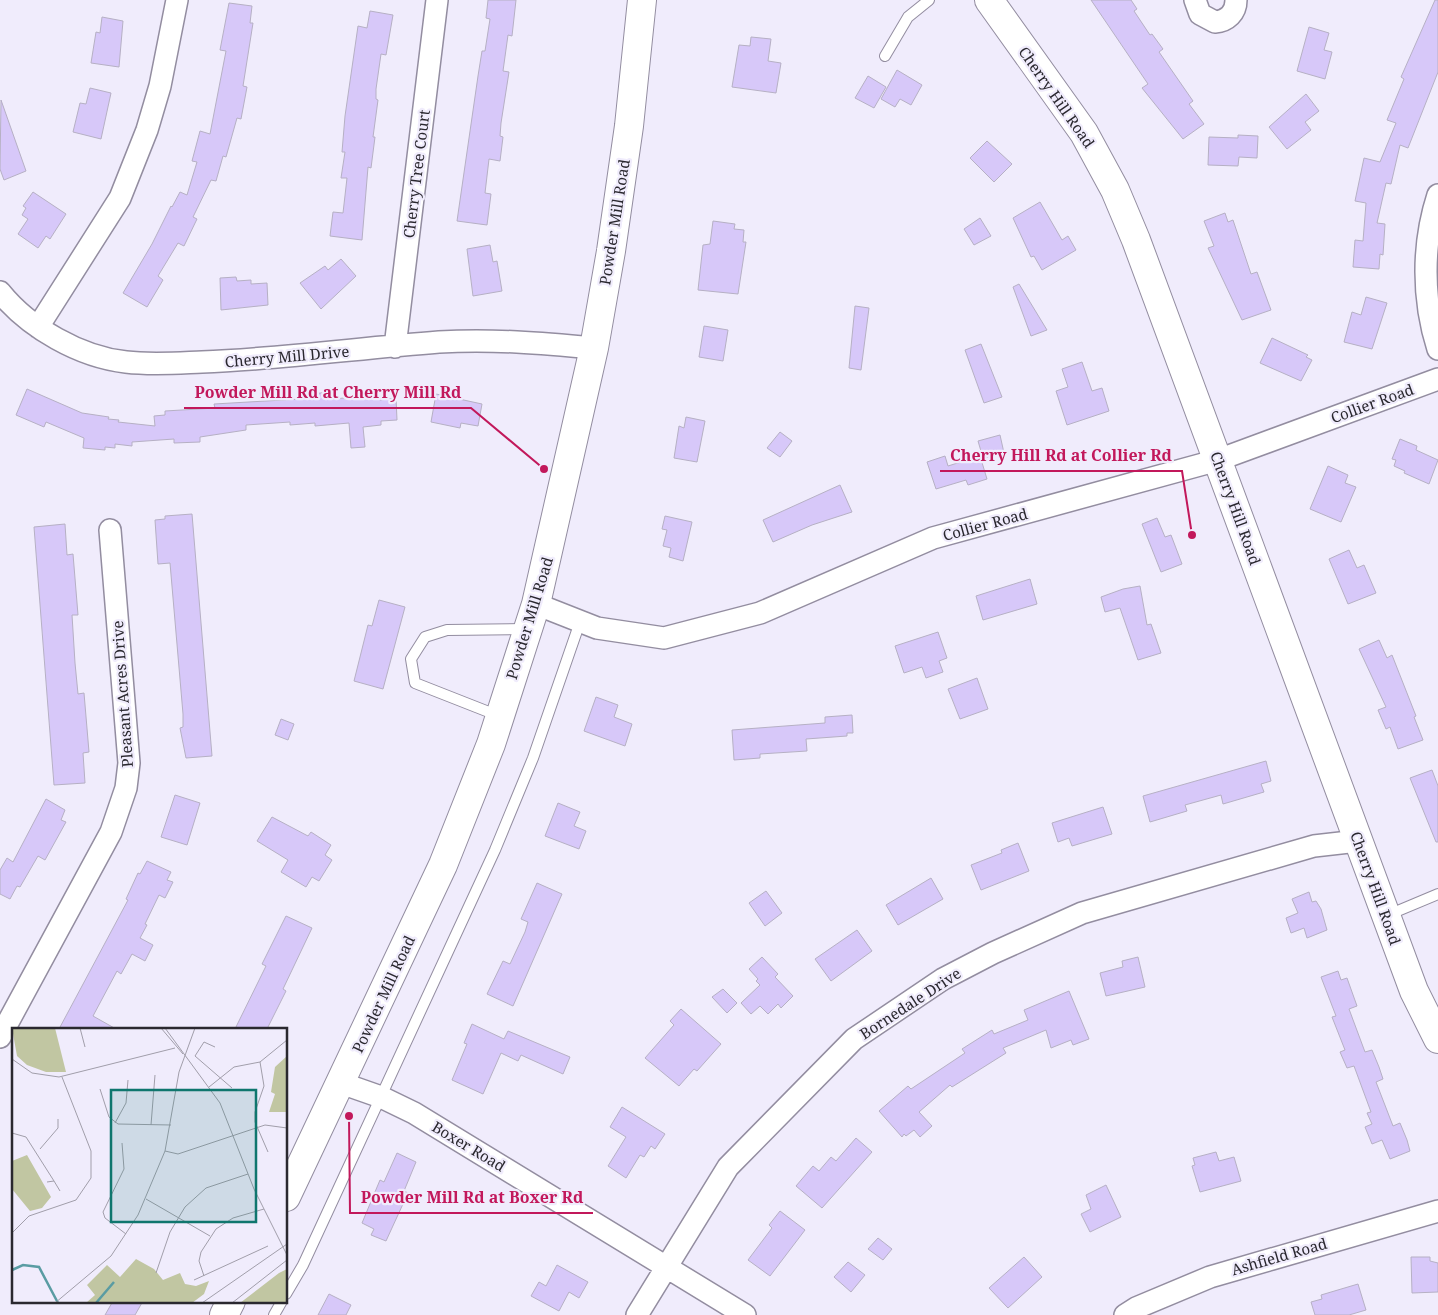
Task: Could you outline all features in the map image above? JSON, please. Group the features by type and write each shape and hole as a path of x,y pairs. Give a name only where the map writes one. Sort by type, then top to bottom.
{"main road":[{"name":"Powder Mill Road","path":"288,1193 443,865 491,744 536,604 594,348 626,145 642,0"},
{"name":"Cherry Hill Road","path":"989,0 1084,133 1115,190 1140,250 1414,991 1431,1009 1438,1039"},
{"path":"224,1315 230,1302"}],"street":[{"path":"38,326 120,198 147,130 160,86 177,0"},
{"name":"Cherry Tree Court","path":"395,347 437,0"},
{"path":"1195,0 1200,14 1214,22 1227,18 1233,13 1236,0"},
{"path":"1438,195 1430,219 1426,265 1430,325 1438,349"},
{"name":"Cherry Mill Drive","path":"0,292 38,326 93,355 126,362 224,361 488,340 594,348"},
{"name":"Collier Road","path":"536,604 597,628 664,638 760,613 933,538 1218,460 1438,378"},
{"name":"Pleasant Acres Drive","path":"0,1036 111,832 126,788 129,763 110,530"},
{"name":"Bornedale Drive","path":"637,1315 728,1167 854,1039 943,979 994,953 1082,913 1314,846 1358,841"},
{"name":"Boxer Road","path":"341,1083 381,1097 414,1112 742,1314"},
{"name":"Ashfield Road","path":"1125,1315 1136,1308 1210,1277 1438,1211"}],"lane":[{"path":"885,56 908,17 929,0"},
{"path":"288,1290 303,1264 495,850 533,758 580,622"},
{"path":"500,716 414,683 411,659 425,637 447,630 527,629"},
{"path":"1386,916 1438,894"},
{"path":"274,1315 281,1302"}],"building":[{"path":"488,0 516,0 512,36 508,35 503,71 509,72 501,123 500,136 503,137 500,161 489,159 485,193 491,194 487,225 457,221 482,51 485,51 490,19 486,18"},
{"path":"1091,0 1131,0 1137,9 1134,11 1150,35 1152,34 1163,49 1159,52 1193,101 1189,104 1204,124 1183,139 1142,88 1148,84"},
{"path":"1435,0 1438,0 1438,72 1408,148 1400,145 1391,184 1386,183 1377,223 1385,224 1383,255 1380,254 1379,269 1353,267 1355,240 1363,241 1366,203 1355,201 1364,158 1380,162 1396,123 1387,120 1404,79 1401,77"},
{"path":"229,3 252,6 250,23 253,23 243,86 247,87 241,119 237,118 226,157 223,156 216,181 211,180 193,217 197,219 184,246 178,243 158,276 163,280 147,307 123,293 180,192 187,195 197,162 192,161 200,131 210,134 226,51 220,50"},
{"path":"370,11 393,15 386,55 381,54 376,89 376,99 378,100 373,137 375,137 371,168 368,167 362,240 330,236 333,212 343,213 347,178 341,178 345,152 342,152 345,116 358,26 367,28"},
{"path":"102,17 123,21 119,67 91,63 96,32 100,33"},
{"path":"1309,27 1329,33 1324,50 1332,52 1325,79 1297,71"},
{"path":"751,37 771,39 768,61 781,63 776,93 732,87 739,45 750,46"},
{"path":"897,70 922,85 911,105 900,99 895,107 881,99"},
{"path":"868,76 886,87 874,108 855,98"},
{"path":"90,88 111,93 101,139 73,132 80,103 86,104"},
{"path":"1306,94 1319,111 1305,122 1311,130 1287,149 1269,127"},
{"path":"1,100 26,171 4,180 0,169"},
{"path":"1238,135 1258,136 1257,158 1239,157 1238,166 1208,165 1209,137 1238,138"},
{"path":"987,141 1012,164 994,182 970,158"},
{"path":"33,192 66,214 50,239 46,236 38,248 18,234 28,219 22,215 26,208 23,206"},
{"path":"1040,202 1062,240 1068,236 1076,250 1042,270 1034,256 1031,257 1013,218"},
{"path":"1225,213 1228,222 1233,220 1251,274 1257,272 1271,310 1242,320 1208,248 1214,246 1204,221"},
{"path":"980,218 991,236 974,245 964,229"},
{"path":"713,221 735,224 734,229 744,230 743,242 746,242 738,294 698,290 703,245 710,244"},
{"path":"490,245 493,262 497,261 502,291 473,296 467,249"},
{"path":"341,259 356,276 321,309 300,283 325,266 328,270"},
{"path":"236,277 237,281 251,280 251,284 267,283 268,305 221,310 220,278"},
{"path":"1019,284 1047,330 1031,336 1013,287"},
{"path":"1366,297 1387,303 1372,349 1344,342 1352,312 1361,315"},
{"path":"855,306 869,308 861,370 849,368"},
{"path":"704,326 728,330 723,361 699,357"},
{"path":"1272,338 1308,355 1306,357 1312,360 1301,381 1260,363"},
{"path":"981,344 1002,397 984,403 965,350"},
{"path":"1082,362 1092,391 1102,388 1109,411 1067,425 1056,391 1068,387 1062,369"},
{"path":"27,389 82,413 109,417 108,419 119,420 118,422 155,426 154,416 165,415 165,411 215,408 214,404 301,399 301,395 331,392 332,399 370,396 370,398 380,398 380,400 396,398 397,420 381,421 381,425 363,427 365,447 351,448 349,423 315,426 315,423 290,425 290,422 246,425 246,430 200,437 200,442 174,443 174,439 132,442 132,446 115,444 115,448 105,447 105,450 83,448 84,438 46,422 44,427 16,415"},
{"path":"436,394 482,404 478,426 461,423 460,428 431,422"},
{"path":"686,417 705,421 697,462 674,458 679,426 684,428"},
{"path":"780,432 792,441 780,457 767,448"},
{"path":"1000,435 1004,453 983,458 978,441"},
{"path":"1400,439 1417,446 1416,450 1438,460 1429,484 1404,473 1405,471 1394,466 1396,460 1392,459"},
{"path":"945,456 948,466 980,456 987,479 968,485 966,480 936,489 927,462"},
{"path":"1328,466 1348,475 1345,483 1356,487 1341,522 1310,509"},
{"path":"840,485 852,512 812,525 773,542 763,520"},
{"path":"192,514 212,756 186,758 180,728 183,727 183,714 170,563 158,564 155,520 165,519 165,516"},
{"path":"665,516 692,522 683,561 669,557 671,548 663,546 667,530 662,529"},
{"path":"1157,518 1165,537 1171,535 1182,564 1161,572 1142,524"},
{"path":"65,524 67,555 73,554 78,615 72,615 78,694 84,693 89,752 83,753 85,783 54,785 34,527"},
{"path":"1349,550 1357,568 1364,565 1376,593 1348,604 1329,559"},
{"path":"1030,579 1037,604 983,620 976,596"},
{"path":"1140,586 1147,625 1151,624 1161,653 1138,660 1120,608 1105,612 1101,597 1123,589"},
{"path":"379,600 405,607 383,689 354,681 368,625 372,626"},
{"path":"938,632 947,658 939,661 943,672 926,678 922,667 904,673 895,646"},
{"path":"1379,640 1387,658 1392,655 1416,716 1414,717 1423,740 1398,749 1390,727 1386,729 1378,710 1386,707 1359,649"},
{"path":"977,678 988,709 960,719 948,689"},
{"path":"596,697 618,705 614,717 632,724 625,746 584,731"},
{"path":"852,715 853,733 847,733 847,736 806,739 807,751 760,754 760,758 734,760 732,730 825,723 825,717"},
{"path":"281,719 294,724 288,740 275,735"},
{"path":"1266,761 1271,781 1261,784 1264,792 1223,804 1221,795 1185,805 1187,811 1150,822 1143,796"},
{"path":"1432,770 1438,786 1438,842 1436,842 1410,778"},
{"path":"175,795 200,803 187,845 161,837"},
{"path":"46,799 65,810 61,820 66,822 45,860 38,856 20,887 17,886 10,899 0,894 0,870 7,858 13,862"},
{"path":"558,803 580,812 574,826 586,831 579,849 545,836"},
{"path":"1103,807 1112,834 1072,846 1069,838 1058,842 1052,823"},
{"path":"272,817 308,836 311,832 331,845 325,855 332,860 319,881 312,877 306,887 281,872 288,860 257,841"},
{"path":"1018,843 1029,871 981,890 971,865 1002,853 1001,850"},
{"path":"147,861 171,872 167,880 173,882 165,898 159,895 140,938 153,945 145,961 132,954 121,974 117,971 93,1016 114,1028 60,1028 128,900 126,899 138,873 140,874"},
{"path":"931,878 943,899 898,925 886,905"},
{"path":"537,883 562,894 513,1006 487,994 503,961 510,964 525,932 528,922 521,919"},
{"path":"766,891 782,913 765,926 749,903"},
{"path":"1309,892 1312,902 1316,901 1321,909 1327,930 1307,938 1304,928 1291,933 1286,918 1298,913 1292,899"},
{"path":"286,916 312,928 283,989 286,991 268,1028 235,1028 266,966 262,964"},
{"path":"857,930 872,951 831,981 815,959"},
{"path":"762,957 778,974 775,977 793,996 781,1008 778,1004 768,1014 760,1006 751,1014 741,1003 760,985 756,981 758,979 749,969"},
{"path":"1138,957 1145,987 1106,996 1100,973 1123,967 1122,961"},
{"path":"1338,971 1341,980 1347,978 1357,1006 1349,1009 1365,1052 1372,1050 1379,1067 1383,1079 1376,1082 1393,1126 1400,1123 1407,1140 1410,1151 1390,1159 1382,1140 1372,1144 1365,1127 1372,1124 1367,1113 1371,1112 1354,1066 1347,1068 1340,1052 1345,1050 1332,1017 1336,1016 1321,977"},
{"path":"723,989 737,1003 727,1013 712,997"},
{"path":"1069,991 1089,1039 1073,1045 1071,1040 1051,1048 1046,1030 1003,1048 1006,1053 952,1087 950,1085 919,1112 932,1126 920,1137 914,1130 906,1136 904,1134 902,1137 879,1111 908,1086 911,1089 965,1053 962,1049 992,1030 994,1034 1028,1020 1024,1010"},
{"path":"681,1009 721,1044 697,1071 694,1069 679,1086 645,1058 674,1025 670,1021"},
{"path":"472,1024 504,1039 508,1031 570,1057 563,1074 521,1055 518,1061 501,1053 483,1094 452,1080 467,1044 464,1043"},
{"path":"622,1107 665,1134 655,1149 651,1146 644,1157 640,1155 626,1178 608,1166 626,1137 610,1127"},
{"path":"856,1138 872,1152 822,1208 796,1186 813,1166 819,1171 831,1157 836,1161"},
{"path":"1216,1152 1219,1161 1234,1157 1241,1181 1200,1192 1192,1166 1195,1165 1193,1158"},
{"path":"397,1153 416,1162 404,1191 408,1193 386,1241 371,1235 374,1229 362,1223 380,1180 384,1182"},
{"path":"1106,1185 1121,1217 1090,1232 1081,1214 1091,1209 1086,1195"},
{"path":"780,1211 805,1230 770,1276 748,1260 772,1228 769,1225"},
{"path":"878,1238 892,1249 883,1260 868,1249"},
{"path":"1024,1257 1042,1277 1008,1308 989,1288"},
{"path":"1411,1257 1430,1257 1430,1261 1438,1263 1438,1292 1412,1293"},
{"path":"848,1262 865,1275 851,1292 834,1277"},
{"path":"557,1265 588,1282 579,1298 569,1292 559,1311 531,1296 539,1282 546,1286"},
{"path":"1358,1284 1366,1310 1349,1315 1315,1315 1311,1302 1322,1299 1321,1295"},
{"path":"329,1294 351,1305 346,1315 318,1315"},
{"path":"112,1302 142,1302 135,1315 105,1315"}],"place":[{"name":"Powder Mill Rd at Cherry Mill Rd","path":"544,469"},
{"name":"Cherry Hill Rd at Collier Rd","path":"1192,535"},
{"name":"Powder Mill Rd at Boxer Rd","path":"349,1116"}]}
